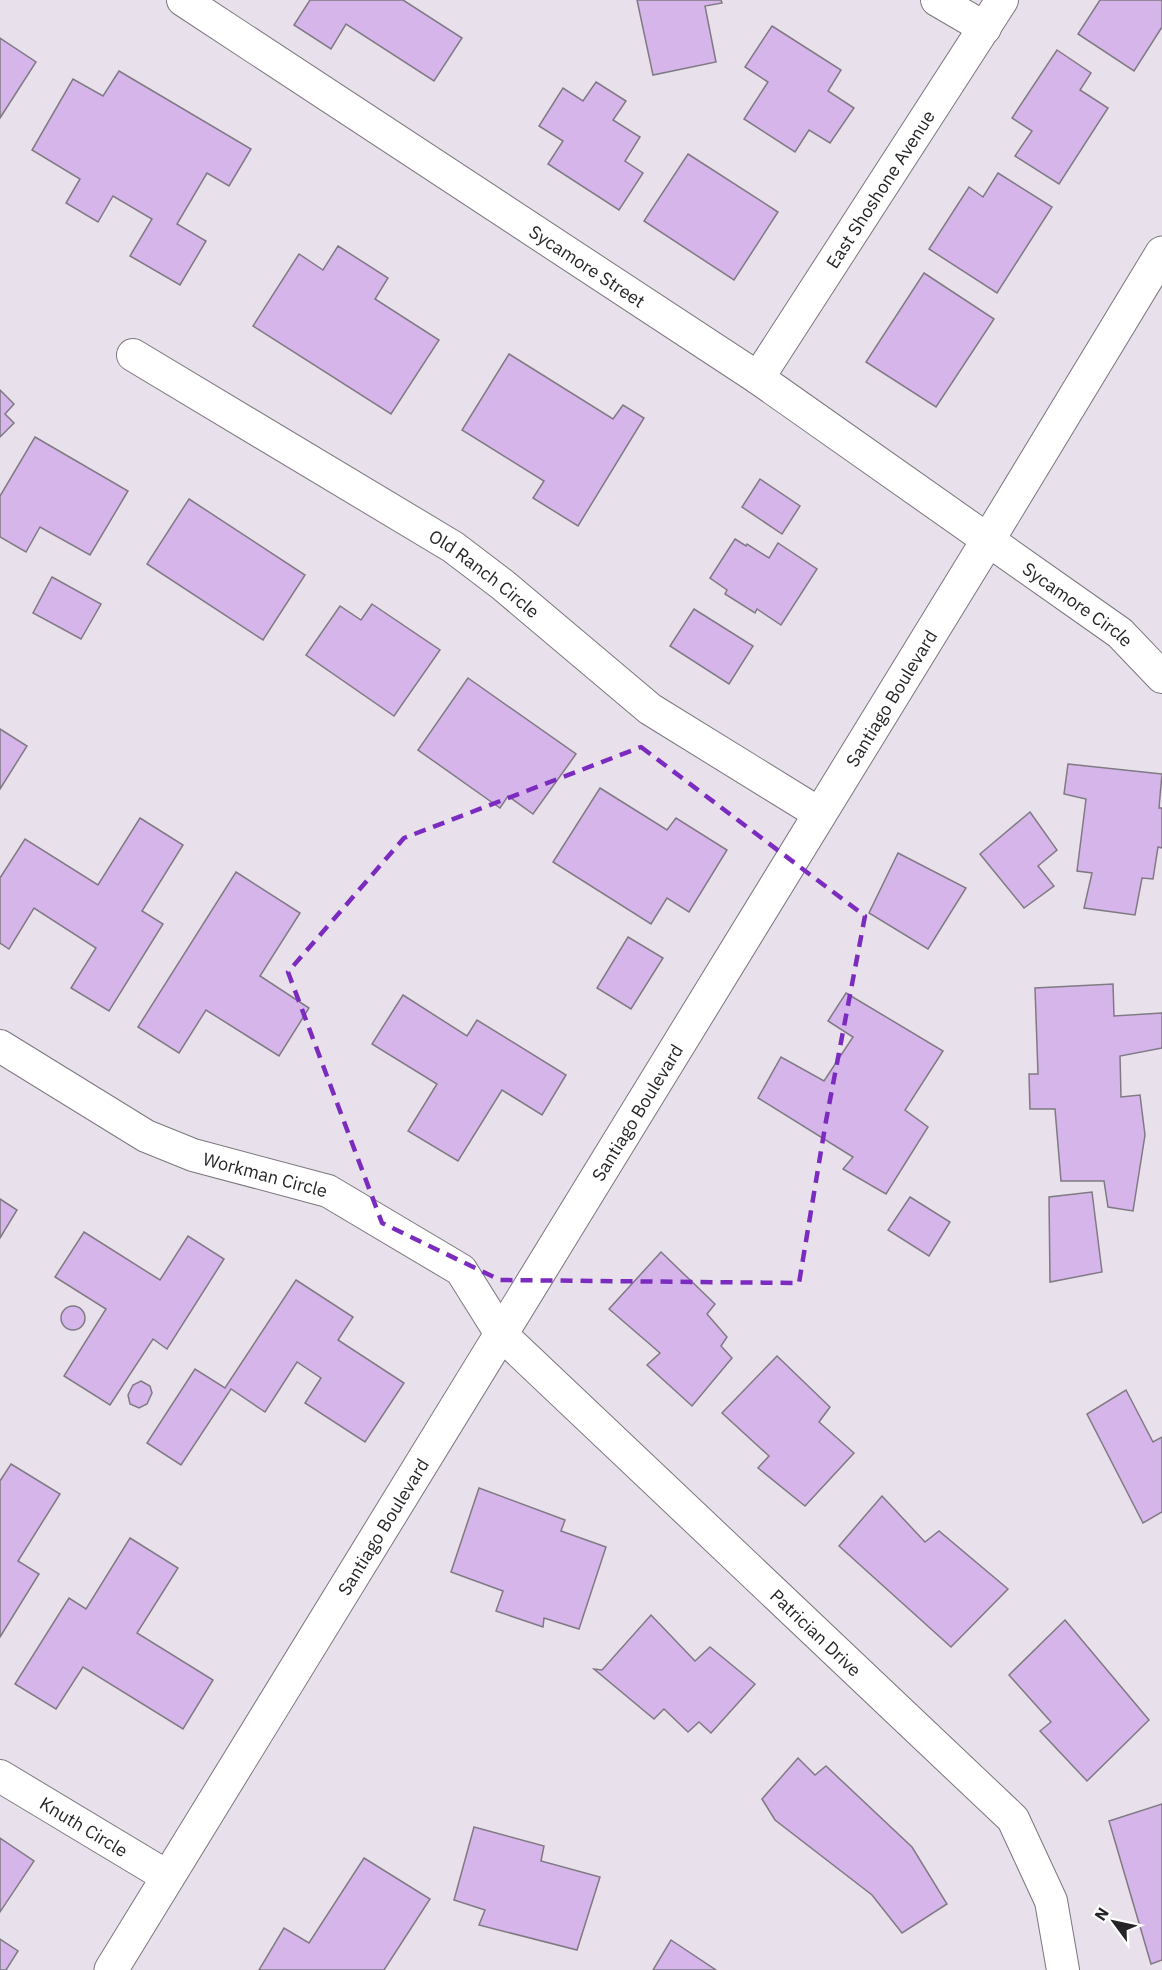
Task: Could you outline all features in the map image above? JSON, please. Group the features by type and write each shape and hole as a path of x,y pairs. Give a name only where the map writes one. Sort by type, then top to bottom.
{"street":[{"name":"Sycamore Street","path":"183,0 218,9 758,378 988,540"},
{"path":"937,0 985,28"},
{"name":"East Shoshone Avenue","path":"758,378 1002,0"},
{"name":"Santiago Boulevard","path":"111,1970 1162,253"},
{"name":"Old Ranch Circle","path":"133,355 453,547 503,585 650,709 820,814"},
{"name":"Sycamore Circle","path":"988,540 1120,633 1162,677"},
{"name":"Workman Circle","path":"0,1046 146,1136 193,1155 328,1191 461,1270 501,1334"},
{"name":"Patrician Drive","path":"501,1334 1013,1819 1051,1901 1063,1970"},
{"name":"Knuth Circle","path":"0,1776 168,1877"}],"highlighted area":[{"path":"641,747 865,916 826,1121 799,1283 500,1280 382,1223 288,972 404,838"}],"building":[{"path":"310,0 403,0 462,38 434,81 346,24 331,49 294,25"},
{"path":"637,0 721,0 722,3 705,6 716,62 653,75"},
{"path":"1100,0 1162,0 1162,27 1134,71 1078,34"},
{"path":"772,26 841,70 828,91 854,108 830,143 809,130 795,152 744,119 768,82 745,67"},
{"path":"0,38 36,62 0,118"},
{"path":"1057,50 1091,73 1080,90 1108,108 1059,184 1015,156 1032,131 1012,118"},
{"path":"119,71 251,149 229,186 207,173 177,224 206,241 180,285 130,256 152,219 113,196 98,222 66,203 80,179 32,150 73,79 103,96"},
{"path":"596,82 626,101 613,120 640,137 625,161 643,173 619,210 548,164 563,141 539,126 563,88 583,101"},
{"path":"688,154 778,212 734,280 644,221"},
{"path":"998,173 1052,207 997,293 929,249 969,187 983,197"},
{"path":"338,246 388,278 375,299 439,340 391,414 253,326 299,254 323,270"},
{"path":"924,273 994,319 936,407 866,362"},
{"path":"509,354 613,419 623,405 644,418 578,526 533,498 544,481 462,430"},
{"path":"0,390 14,404 5,414 14,423 0,437"},
{"path":"35,437 128,491 90,555 40,527 26,552 0,537 0,496"},
{"path":"760,479 800,506 782,534 742,507"},
{"path":"189,499 305,575 263,640 147,564"},
{"path":"735,539 769,558 778,543 817,569 781,625 757,609 755,613 725,594 727,590 710,578"},
{"path":"52,577 101,604 81,639 33,613"},
{"path":"372,604 440,650 394,716 306,655 340,606 361,620"},
{"path":"694,609 753,646 729,684 670,646"},
{"path":"468,678 576,754 533,814 508,796 500,808 418,750"},
{"path":"0,729 27,746 0,789"},
{"path":"1068,764 1162,774 1159,808 1162,808 1162,848 1158,847 1153,879 1142,878 1135,915 1084,908 1092,873 1077,871 1086,799 1064,794"},
{"path":"600,788 667,830 676,818 727,850 689,912 667,898 651,924 553,862"},
{"path":"1030,812 1057,850 1038,866 1054,886 1024,908 980,854"},
{"path":"140,818 183,845 142,911 163,924 109,1011 71,988 96,948 34,908 9,949 0,943 0,878 25,839 98,885"},
{"path":"898,853 966,888 928,949 869,913"},
{"path":"236,872 300,913 260,976 309,1008 279,1056 206,1010 179,1053 138,1027"},
{"path":"628,937 663,958 631,1009 597,988"},
{"path":"1113,984 1114,1016 1162,1013 1162,1048 1120,1056 1121,1097 1140,1095 1145,1135 1133,1211 1108,1207 1104,1181 1061,1181 1055,1109 1030,1109 1029,1074 1038,1074 1035,988"},
{"path":"846,993 943,1051 905,1110 928,1127 886,1194 843,1169 853,1157 758,1098 781,1057 824,1081 853,1037 828,1021"},
{"path":"403,995 467,1036 477,1020 566,1075 542,1115 502,1090 458,1161 408,1131 437,1084 372,1044"},
{"path":"1092,1192 1102,1272 1050,1282 1049,1197"},
{"path":"910,1197 950,1222 929,1256 888,1230"},
{"path":"0,1199 17,1210 0,1238"},
{"path":"84,1232 160,1280 188,1236 224,1259 167,1349 153,1339 110,1405 64,1376 106,1309 55,1277"},
{"path":"661,1252 715,1304 707,1314 727,1337 721,1346 732,1358 692,1406 647,1365 660,1353 609,1309"},
{"path":"296,1280 353,1317 338,1340 404,1383 365,1442 305,1403 321,1378 297,1362 265,1412 231,1389 181,1465 147,1443 195,1369 225,1388"},
{"path":"73,1306 82,1309 85,1318 82,1327 73,1330 64,1327 61,1318 64,1309"},
{"path":"777,1356 830,1407 819,1422 854,1453 805,1506 758,1468 769,1456 722,1413"},
{"path":"141,1381 150,1386 152,1393 147,1404 139,1408 130,1404 128,1395 133,1385"},
{"path":"1126,1390 1153,1442 1162,1437 1162,1512 1143,1523 1087,1414"},
{"path":"11,1464 60,1494 18,1561 39,1574 0,1637 0,1481"},
{"path":"479,1488 565,1520 561,1531 606,1547 579,1629 544,1618 543,1627 496,1611 503,1591 451,1572"},
{"path":"882,1496 925,1542 939,1531 1008,1589 951,1647 839,1546"},
{"path":"130,1538 178,1568 137,1633 213,1680 183,1729 83,1667 56,1709 15,1684 69,1598 86,1609"},
{"path":"651,1615 695,1661 710,1647 755,1684 711,1733 699,1722 688,1732 664,1709 654,1719 594,1669 602,1670"},
{"path":"1065,1620 1149,1720 1087,1781 1040,1731 1051,1722 1009,1675"},
{"path":"798,1758 815,1775 826,1766 912,1847 947,1904 902,1933 872,1895 775,1820 762,1799"},
{"path":"1162,1804 1162,1960 1151,1964 1109,1821"},
{"path":"474,1827 544,1846 541,1861 600,1877 577,1950 479,1925 485,1910 454,1900"},
{"path":"0,1838 34,1861 0,1912"},
{"path":"364,1858 430,1899 384,1970 259,1970 284,1928 309,1943"},
{"path":"0,1939 18,1951 6,1970 0,1970"},
{"path":"671,1940 716,1970 653,1970"}]}
